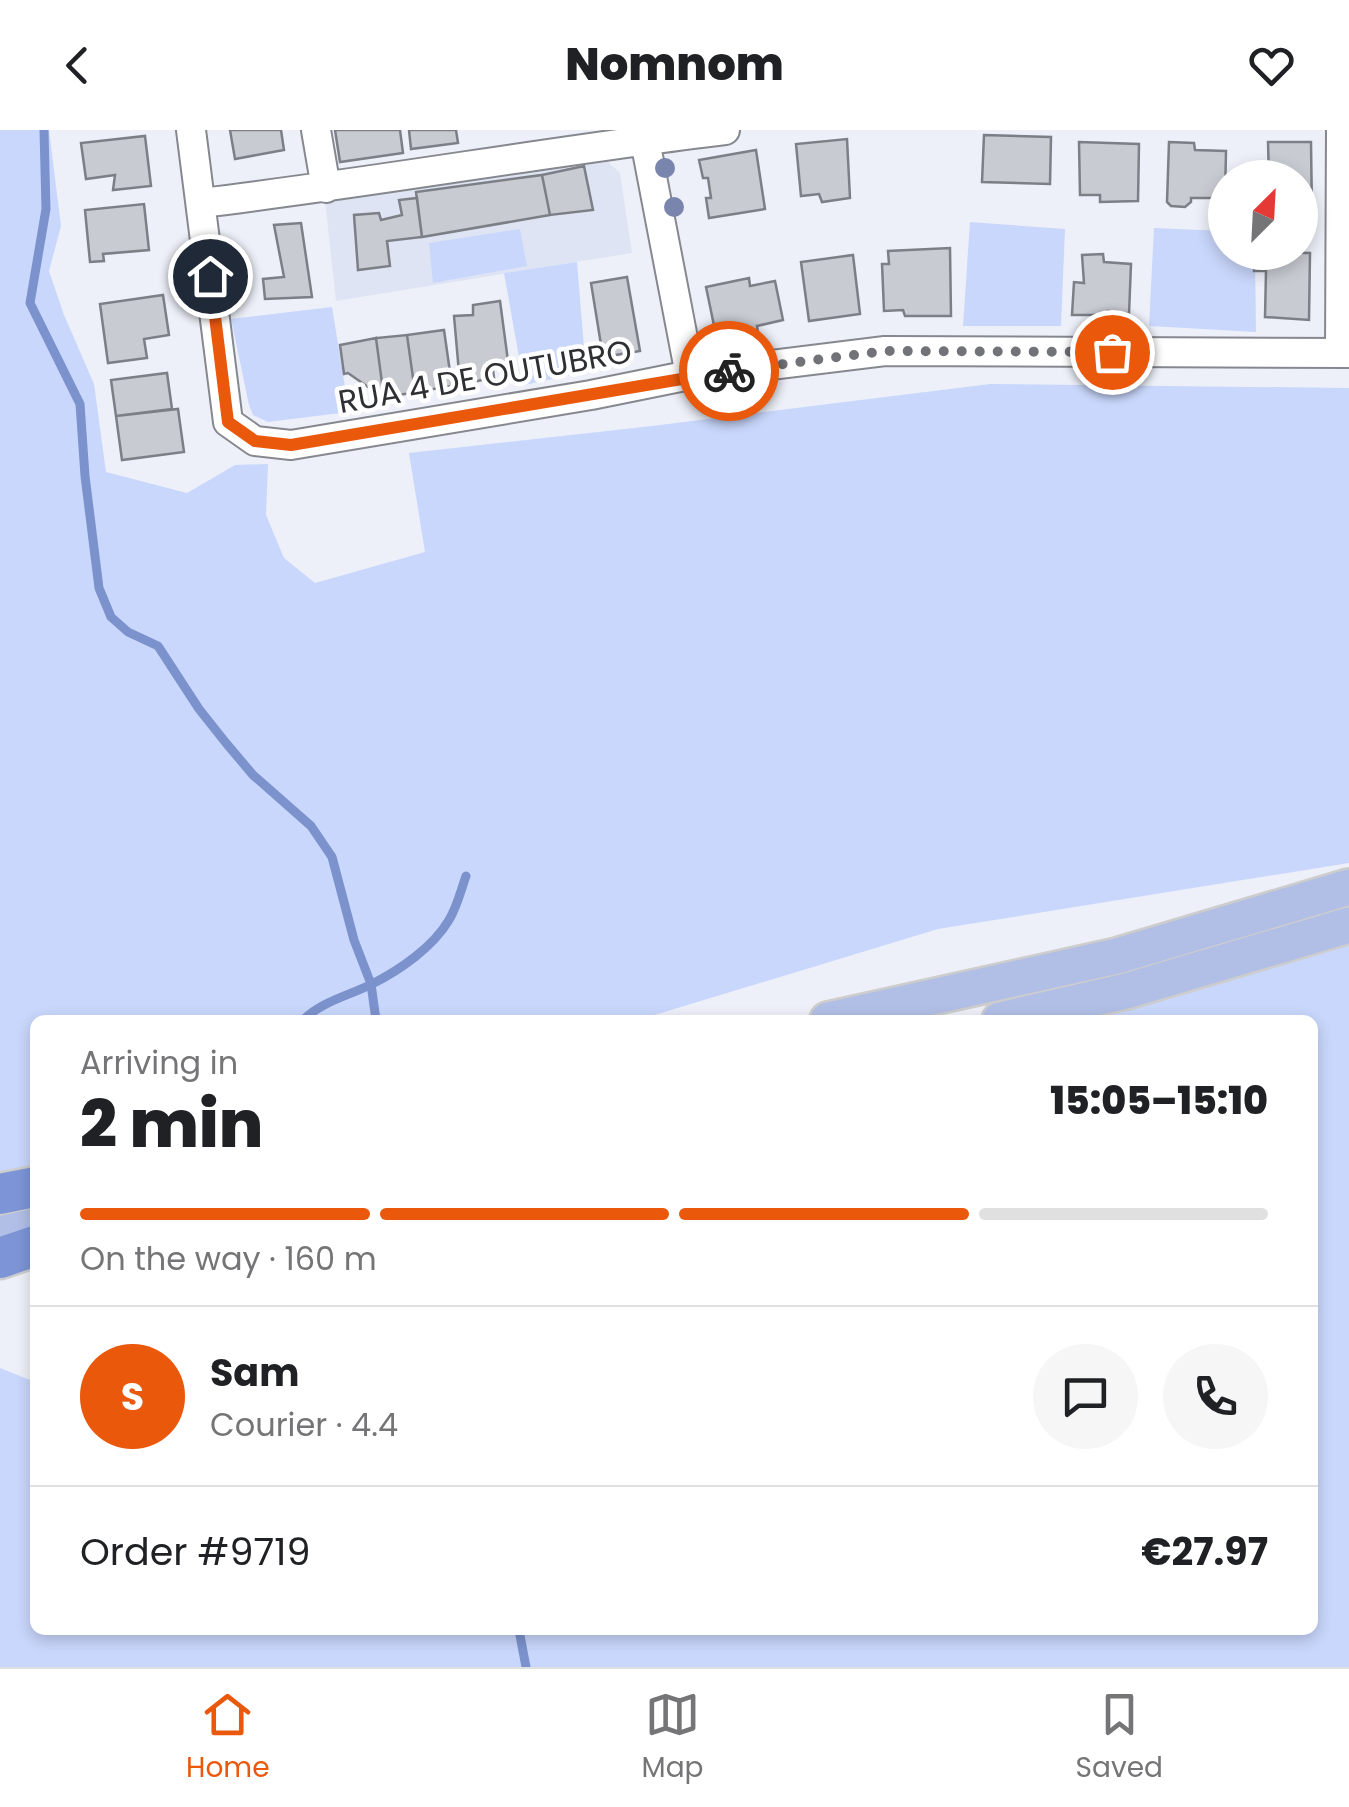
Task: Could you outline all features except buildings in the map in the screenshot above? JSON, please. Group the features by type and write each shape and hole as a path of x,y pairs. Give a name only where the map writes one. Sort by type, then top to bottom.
{"highway":[{"path":"0,1194 30,1188"},
{"path":"0,1258 30,1248"}],"main road":[{"path":"851,1015 1117,956 1349,887"},
{"path":"1022,1015 1126,991 1349,925"},
{"path":"0,1210 30,1203"},
{"path":"0,1234 30,1227"}],"street":[{"path":"190,130 202,203 326,188 644,135 725,130"},
{"path":"316,130 326,188"},
{"path":"1340,130 1345,353"},
{"path":"644,135 690,376"},
{"name":"RUA 4 DE OUTUBRO","path":"202,203 228,422 255,441 291,445 690,376 885,351 1345,353"}],"shaded area":[{"path":"0,130 49,130 61,226 49,271 94,384 106,472 187,493 235,465 268,464 266,515 284,558 315,583 425,552 409,453 990,384 1349,388 1349,863 938,929 654,1015 30,1015 30,1169 0,1173"},
{"path":"608,162 620,173 632,253 336,301 325,201"},
{"path":"970,222 1065,229 1061,326 963,326"},
{"path":"1154,228 1208,230 1208,270 1255,270 1256,332 1149,326"},
{"path":"520,229 527,266 433,283 429,243"},
{"path":"577,262 586,372 524,385 504,273"},
{"path":"332,307 349,412 268,422 253,415 231,319"},
{"path":"1349,935 1349,1667 0,1667 0,1368 30,1380 30,1635 1318,1635 1318,1015 1071,1015"}],"waterway":[{"path":"44,130 46,209 30,303 80,404 99,588 111,617 128,632 158,646 226,743 253,775 311,826 332,857 354,940 371,984 375,1015"},
{"path":"309,1015 383,978 425,948 449,920 466,876"},
{"path":"520,1635 526,1667"}],"way so far":[{"path":"729,371 885,351 1112,352"}],"route":[{"path":"210,276 228,422 255,441 291,445 729,371"}]}
